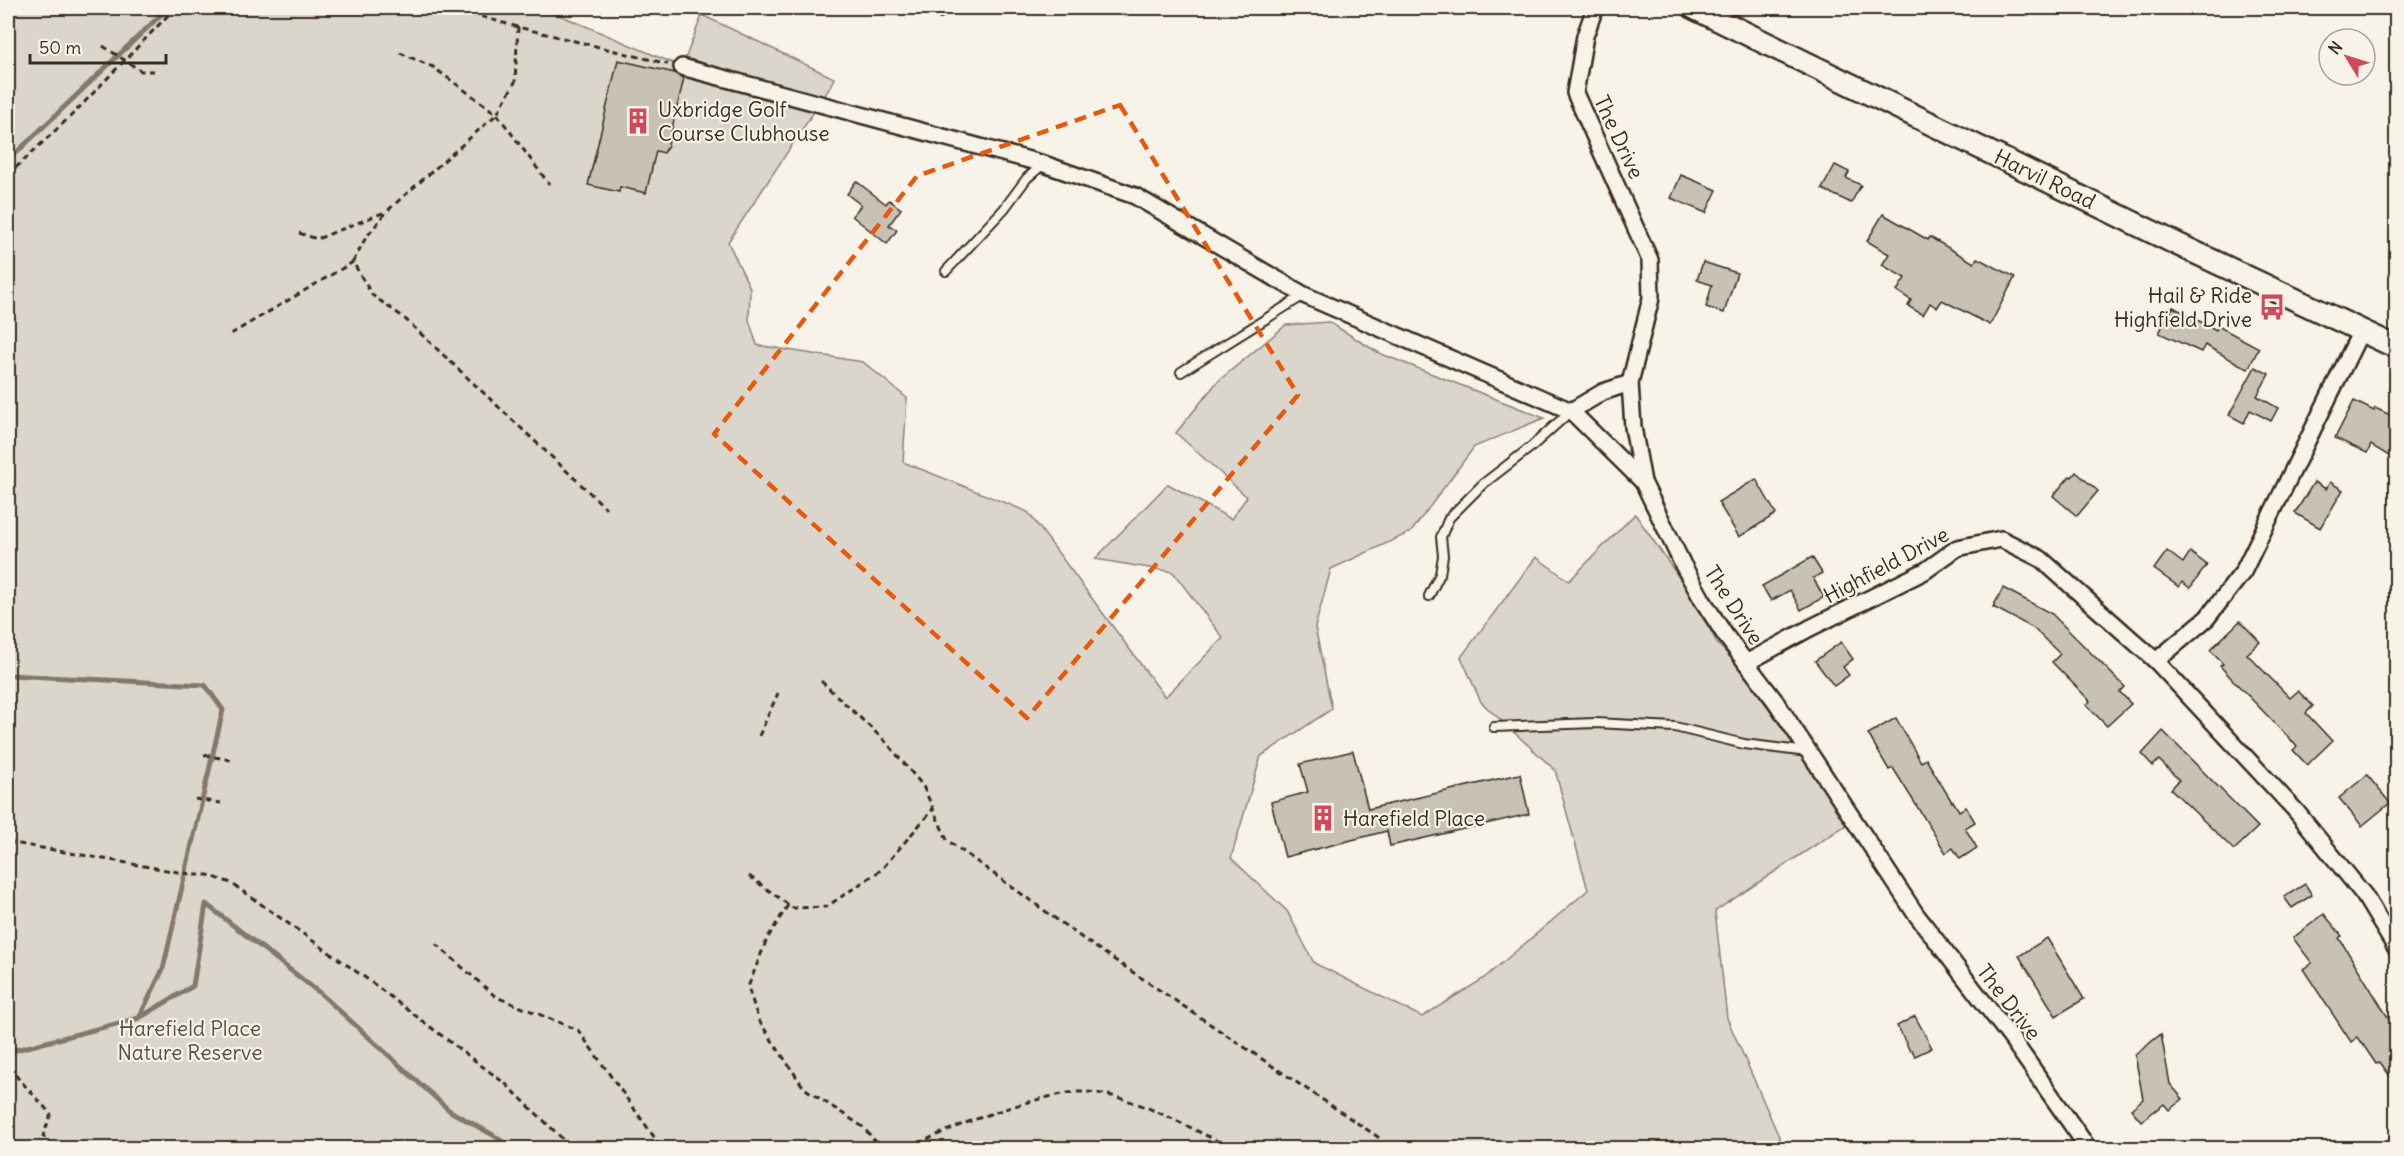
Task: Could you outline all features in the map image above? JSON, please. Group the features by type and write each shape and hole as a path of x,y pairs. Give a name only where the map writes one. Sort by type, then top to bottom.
{"street":[{"name":"The Drive","path":"1595,8 1585,36 1575,93 1650,260 1651,298 1630,383 1633,427 1643,482 1703,601 1810,752 1852,820 1915,913 2046,1085 2088,1149"},
{"name":"Harvil Road","path":"1694,8 2177,244 2397,347"},
{"path":"682,67 1044,164 1135,196 1304,296 1571,411 1643,482"},
{"path":"2156,661 2207,618 2242,572 2361,331"},
{"path":"1571,411 1603,392 1630,383"},
{"name":"Highfield Drive","path":"1746,663 1810,628 1925,571 1957,548 2001,539 2041,558 2156,661 2296,811 2364,895 2397,948"}],"lane":[{"path":"946,271 1004,209 1027,178 1044,164"},
{"path":"1181,372 1304,296"},
{"path":"1429,596 1440,574 1443,556 1441,537 1449,518 1483,484 1531,447 1571,411"},
{"path":"1494,727 1595,723 1675,727 1744,744 1810,752"}],"path":[{"path":"8,175 74,113 175,8"},
{"path":"451,8 518,27 682,67"},
{"path":"231,334 353,262 365,239 387,211 497,114 515,82 518,27"},
{"path":"103,46 141,71 157,71"},
{"path":"400,53 433,67 497,114 549,184"},
{"path":"299,234 317,239 387,211"},
{"path":"353,262 372,295 403,317 606,508"},
{"path":"821,681 886,742 923,786 947,840 1085,940 1381,1139"},
{"path":"759,736 778,693"},
{"path":"204,755 231,760"},
{"path":"195,799 221,803"},
{"path":"749,876 793,909 826,907 881,870 933,809"},
{"path":"8,842 195,875 208,875 231,883 367,979 507,1085 572,1149"},
{"path":"788,905 767,939 748,987 759,1021 804,1088 862,1127 881,1149"},
{"path":"436,944 496,997 578,1030 662,1149"},
{"path":"8,1067 51,1114 43,1136 55,1149"},
{"path":"908,1149 990,1113 1051,1096 1085,1092 1114,1097 1160,1114 1231,1149"}],"highlighted area":[{"path":"1120,105 1298,395 1027,718 714,434 917,176"}],"green space":[{"name":"Harefield Place Nature Reserve","path":"8,8 543,8 682,67 702,15 834,78 728,242 750,288 749,320 757,345 863,362 907,398 903,462 1028,512 1165,697 1223,638 1173,572 1095,559 1168,484 1231,519 1247,497 1176,433 1217,382 1286,325 1329,322 1379,353 1544,418 1474,447 1411,532 1331,569 1315,627 1332,709 1261,756 1231,858 1287,911 1314,963 1422,1017 1483,979 1588,890 1555,770 1481,702 1461,657 1536,557 1569,581 1635,514 1698,605 1717,643 1741,669 1819,780 1846,825 1715,911 1727,1018 1784,1148 24,1148 8,1137"}],"building":[{"name":"Uxbridge Golf Course Clubhouse","path":"618,60 675,73 684,78 668,145 664,153 656,151 646,193 620,187 619,192 588,185"},
{"path":"1835,165 1849,172 1846,178 1861,185 1851,203 1822,189"},
{"path":"1681,175 1717,190 1706,213 1671,198"},
{"path":"856,181 886,204 889,200 901,209 889,225 897,230 887,244 852,216 861,205 847,194"},
{"path":"1883,214 1928,240 1930,237 1974,263 1977,258 2015,277 1990,325 1942,300 1937,308 1930,303 1923,315 1908,306 1911,300 1897,291 1905,278 1882,265 1889,254 1867,241"},
{"path":"1703,262 1737,273 1724,313 1706,307 1712,285 1697,280"},
{"path":"2173,307 2216,330 2218,326 2259,348 2248,369 2205,345 2201,352 2159,333"},
{"path":"2255,367 2269,374 2257,396 2278,408 2271,421 2250,410 2244,423 2229,415"},
{"path":"2354,401 2374,411 2375,408 2397,418 2397,461 2371,445 2367,453 2335,438"},
{"path":"2076,472 2098,491 2077,516 2053,496"},
{"path":"1756,479 1776,514 1739,537 1718,502"},
{"path":"2314,482 2326,489 2330,482 2343,490 2320,528 2295,513"},
{"path":"2167,551 2183,563 2190,552 2207,565 2190,588 2182,582 2179,587 2154,569"},
{"path":"1812,557 1822,573 1813,578 1824,597 1801,610 1790,590 1771,601 1762,586"},
{"path":"2003,588 2052,614 2125,687 2120,692 2131,704 2107,726 2086,705 2090,701 2052,662 2060,654 2033,628 1993,607"},
{"path":"2240,621 2260,642 2247,654 2290,698 2298,691 2313,706 2306,713 2332,741 2307,765 2293,750 2297,747 2220,666 2223,664 2210,650"},
{"path":"1841,642 1853,659 1843,667 1849,675 1834,686 1815,661"},
{"path":"1896,718 1921,762 1926,759 1959,811 1966,807 1975,822 1965,828 1977,848 1960,859 1953,848 1946,853 1893,768 1889,770 1868,734"},
{"path":"2163,731 2258,827 2234,850 2171,789 2179,780 2159,760 2153,766 2142,754"},
{"path":"1353,751 1368,809 1520,774 1529,814 1390,846 1387,831 1285,857 1271,802 1308,792 1300,764"},
{"path":"2367,775 2390,803 2362,826 2339,798"},
{"path":"2305,884 2312,895 2292,908 2284,897"},
{"path":"2324,914 2342,936 2339,938 2397,1032 2397,1086 2380,1062 2376,1064 2358,1037 2351,1042 2303,969 2312,963 2293,938"},
{"path":"2047,938 2084,999 2056,1016 2019,956"},
{"path":"1915,1016 1932,1048 1915,1056 1897,1026"},
{"path":"2161,1034 2170,1084 2183,1099 2169,1110 2164,1104 2141,1121 2131,1109 2143,1099 2135,1055"}],"waterway":[{"path":"8,151 17,152 168,8"},
{"path":"8,675 205,685 223,710 163,969 139,1018 8,1052"},
{"path":"139,1018 193,986 206,904 321,994 450,1111 512,1148"}],"place":[{"name":"Uxbridge Golf Course Clubhouse","path":"638,121"},
{"name":"Hail & Ride Highfield Drive","path":"2272,307"},
{"name":"Harefield Place","path":"1323,818"}]}
